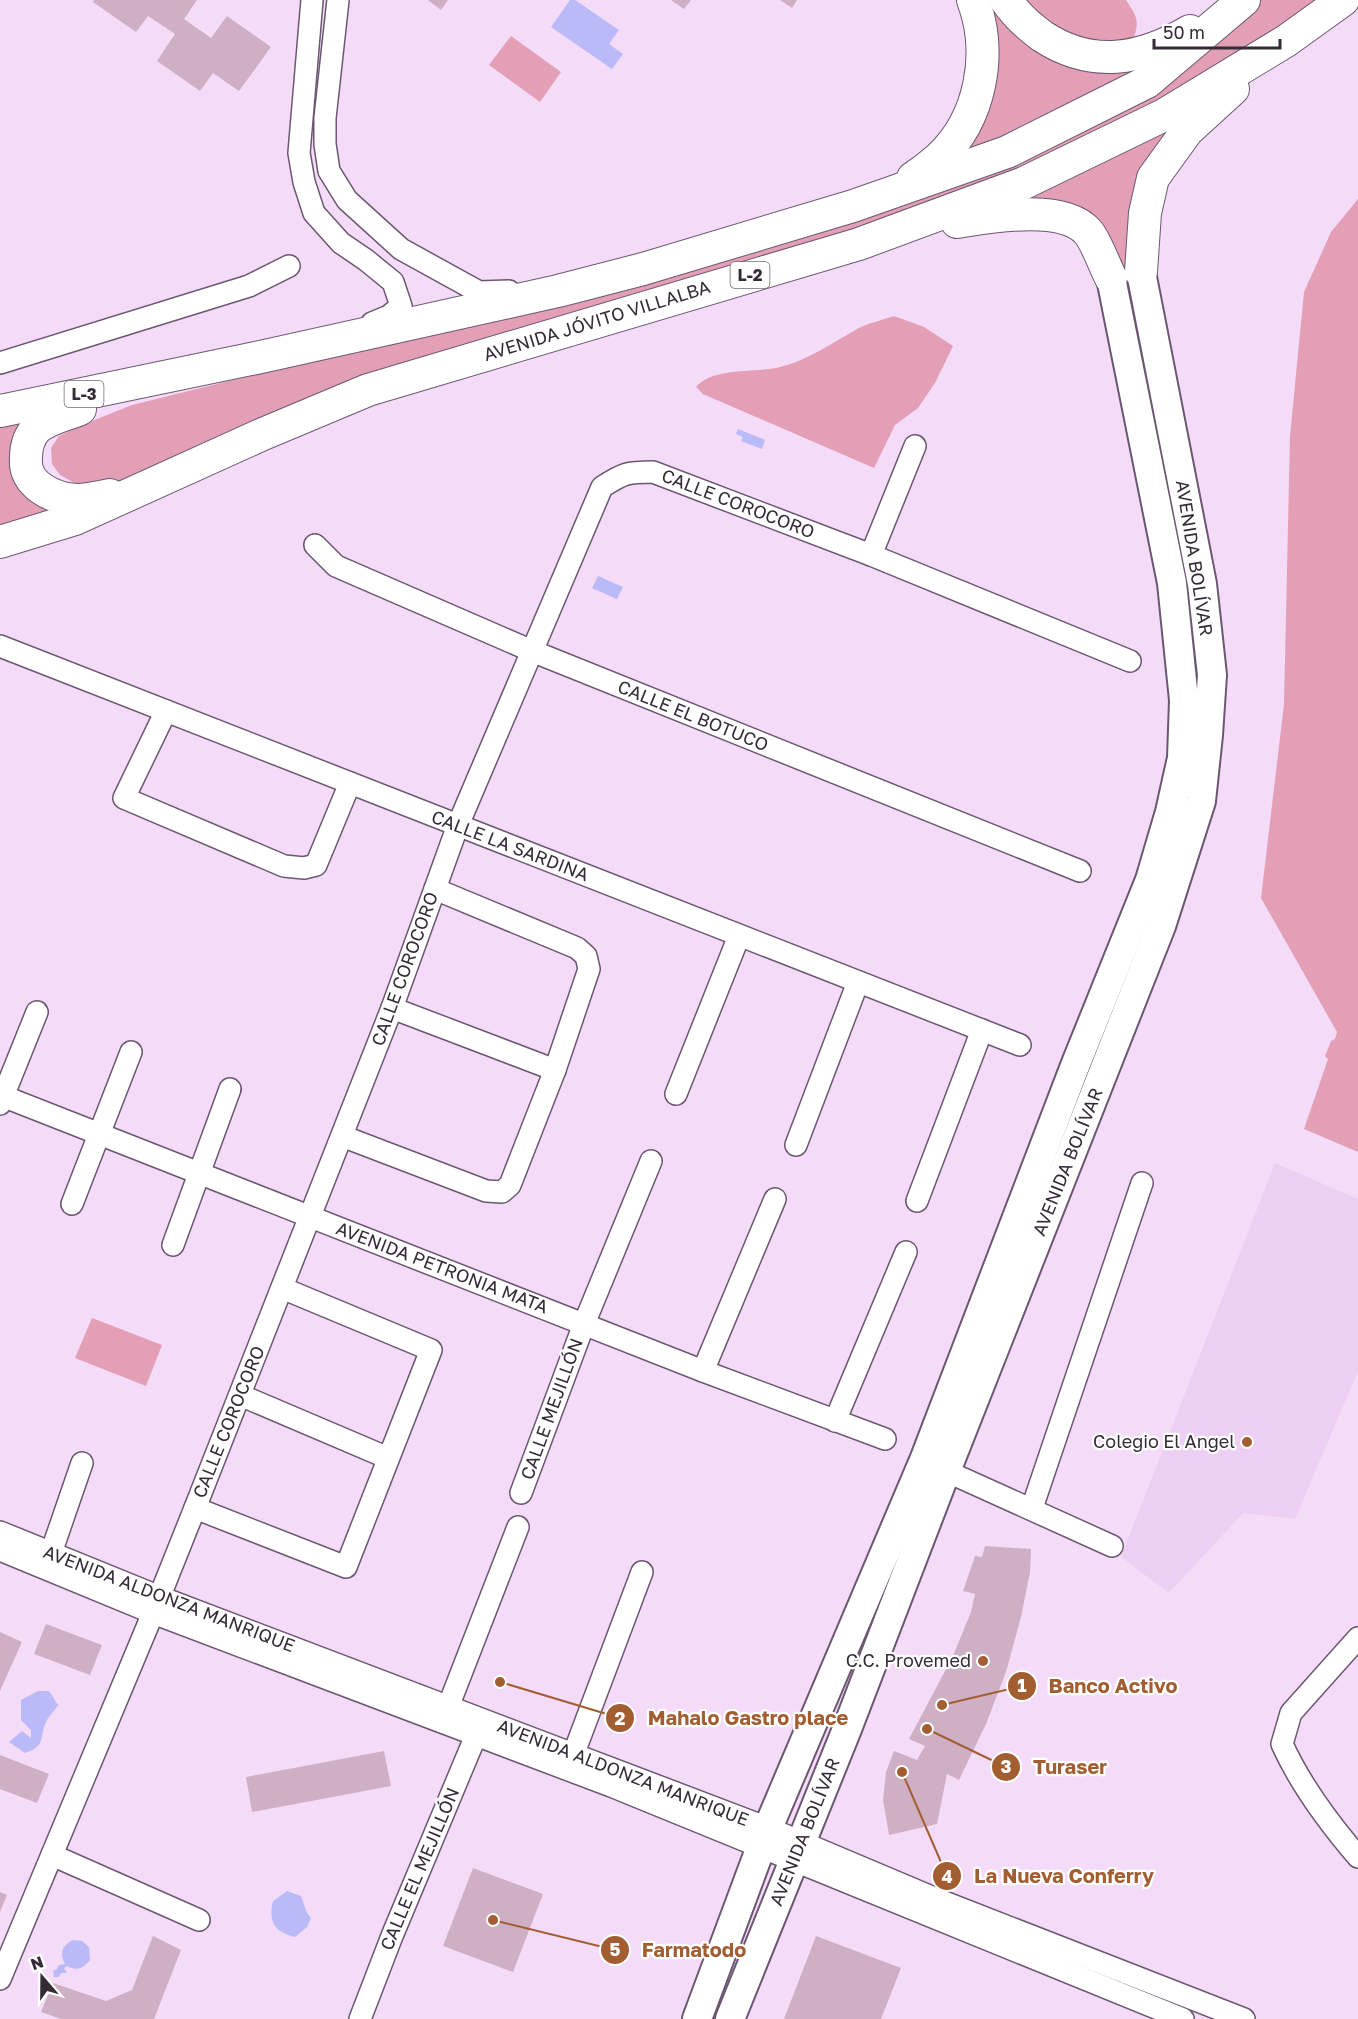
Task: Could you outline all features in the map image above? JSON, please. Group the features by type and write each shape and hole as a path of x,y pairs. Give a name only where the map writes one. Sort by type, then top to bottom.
{"main road":[{"name":"L-2","path":"1006,0 1016,15 1053,42 1095,58 1127,55 1173,41 1244,0"},
{"name":"AVENIDA JÓVITO VILLALBA","path":"0,411 168,377 558,291 643,269 893,192 1007,152 1147,82 1244,0"},
{"name":"AVENIDA JÓVITO VILLALBA","path":"0,542 75,519 131,492 368,390 859,244 1024,183 1164,115 1286,41 1343,0"},
{"name":"L-2","path":"893,192 940,157 955,140 969,116 977,94 983,48 975,5"},
{"name":"L-2","path":"1141,272 1145,213 1153,178 1186,131 1286,41"},
{"name":"L-2","path":"859,244 949,224 1005,215 1062,216 1088,231 1111,278"},
{"path":"131,492 76,500 45,492 35,484 28,473 25,461 29,438 46,422 168,377"}],"street":[{"path":"312,0 299,153 304,182 314,213 341,243 393,282 401,306 389,316 321,342"},
{"path":"338,0 325,118 325,144 329,171 347,200 401,249 479,292 558,291"},
{"path":"329,230 347,200"},
{"path":"0,363 249,286 289,266"},
{"name":"AVENIDA BOLÍVAR","path":"697,2019 765,1838 935,1464 1161,926 1201,801 1212,675 1202,584 1141,272"},
{"name":"AVENIDA BOLÍVAR","path":"730,2019 798,1851 1075,1066 1150,880 1170,812 1182,758 1184,700 1172,583 1111,278"},
{"path":"871,555 915,446"},
{"name":"CALLE COROCORO","path":"0,1979 157,1605 311,1217 392,1008 458,825 602,487 629,472 653,472 871,555 1130,661"},
{"name":"CALLE EL BOTUCO","path":"315,546 336,566 532,651 1080,871"},
{"name":"CALLE LA SARDINA","path":"0,646 1020,1045"},
{"path":"166,711 124,798 284,866 304,868 316,865 350,783"},
{"path":"342,1136 486,1191 502,1192 510,1185 555,1070 589,969 586,956 577,948 435,889"},
{"path":"676,1094 739,936"},
{"path":"796,1145 858,982"},
{"path":"392,1008 555,1070"},
{"path":"1,1098 37,1012"},
{"path":"917,1201 982,1030"},
{"path":"72,1204 131,1052"},
{"path":"173,1245 230,1089"},
{"name":"AVENIDA PETRONIA MATA","path":"1,1098 99,1134 703,1371 885,1439"},
{"name":"CALLE MEJILLÓN","path":"521,1493 584,1324 651,1161"},
{"path":"1032,1508 1142,1183"},
{"path":"703,1371 775,1199"},
{"path":"835,1421 906,1252"},
{"path":"195,1508 346,1567 432,1350 282,1288"},
{"path":"240,1395 388,1458"},
{"path":"51,1552 82,1463"},
{"path":"935,1464 1112,1546"},
{"path":"445,1714 518,1527"},
{"name":"AVENIDA ALDONZA MANRIQUE","path":"0,1532 51,1552 157,1605"},
{"name":"AVENIDA ALDONZA MANRIQUE","path":"0,1550 157,1605 480,1727 798,1851 1183,2019"},
{"path":"571,1762 642,1572"},
{"path":"1358,1638 1291,1713 1282,1744 1295,1773 1317,1807 1358,1857"},
{"name":"CALLE EL MEJILLÓN","path":"360,2019 392,1936 480,1727"},
{"name":"AVENIDA ALDONZA MANRIQUE","path":"798,1851 934,1898 1244,2019"},
{"path":"52,1855 199,1920"}],"shaded area":[{"path":"984,0 994,0 1139,69 1085,102 945,163"},
{"path":"1024,0 1126,0 1136,20 1135,35 1132,42 1065,37"},
{"path":"1260,0 1317,0 1221,68 1021,175 122,481 78,485 60,475 52,464 51,448 59,436 132,405 321,358 537,311 1170,77"},
{"path":"511,36 561,72 540,102 489,65"},
{"path":"1169,128 1131,285 1126,288 1103,235 1030,203 1019,195"},
{"path":"1358,199 1358,1152 1304,1129 1328,1059 1325,1056 1337,1032 1261,898 1284,704 1290,436 1304,292 1331,232"},
{"path":"894,316 924,327 953,346 935,383 918,408 895,425 874,468 703,394 696,387 712,376 723,373 770,369 791,364 859,328"},
{"path":"55,407 24,429 60,509 0,531 0,422"},
{"name":"Colegio El Angel","path":"1275,1163 1358,1199 1358,1371 1295,1519 1243,1513 1169,1593 1121,1557"},
{"path":"92,1318 162,1345 146,1386 75,1358"}],"water":[{"path":"570,0 575,0 619,30 609,44 623,54 612,69 551,27"},
{"path":"738,429 765,440 762,449 741,441 743,437 736,434"},
{"path":"598,576 623,587 617,599 592,588"},
{"path":"38,1691 49,1691 58,1705 44,1726 40,1744 25,1753 9,1742 22,1731 31,1738 31,1730 21,1720 21,1700"},
{"path":"287,1891 301,1896 311,1918 307,1927 295,1937 277,1929 272,1920 273,1901"},
{"path":"73,1940 82,1941 89,1947 90,1960 79,1968 67,1966 64,1968 67,1973 54,1977 53,1971 59,1965 65,1964 62,1957 64,1947"}],"building":[{"path":"94,0 197,0 184,19 211,38 227,16 271,47 239,91 213,73 200,91 157,61 175,34 148,16 136,32 93,2"},
{"path":"428,0 448,0 441,10"},
{"path":"671,0 691,0 684,9"},
{"path":"780,0 797,0 792,8"},
{"path":"985,1546 1031,1549 1030,1572 1021,1617 1006,1672 986,1724 959,1780 947,1774 937,1824 889,1835 883,1800 886,1772 894,1751 917,1760 925,1746 909,1739 953,1656 971,1612 975,1594 963,1591 975,1556 982,1557"},
{"path":"46,1624 102,1645 90,1675 34,1654"},
{"path":"0,1632 22,1642 0,1691"},
{"path":"384,1751 391,1786 252,1812 246,1777"},
{"path":"0,1755 49,1774 37,1803 0,1789"},
{"path":"473,1868 543,1894 513,1972 443,1946"},
{"path":"0,1892 7,1895 0,1912"},
{"path":"153,1936 181,1950 154,2019 61,2019 41,2012 53,1983 106,2001 132,1990"},
{"path":"816,1936 901,1968 881,2019 784,2019"}],"place":[{"name":"Colegio El Angel","path":"1247,1442"},
{"name":"C.C. Provemed","path":"983,1661"},
{"name":"Mahalo Gastro place","path":"500,1682"},
{"name":"Banco Activo","path":"942,1705"},
{"name":"Turaser","path":"927,1729"},
{"name":"La Nueva Conferry","path":"902,1772"},
{"name":"Farmatodo","path":"493,1920"}]}
